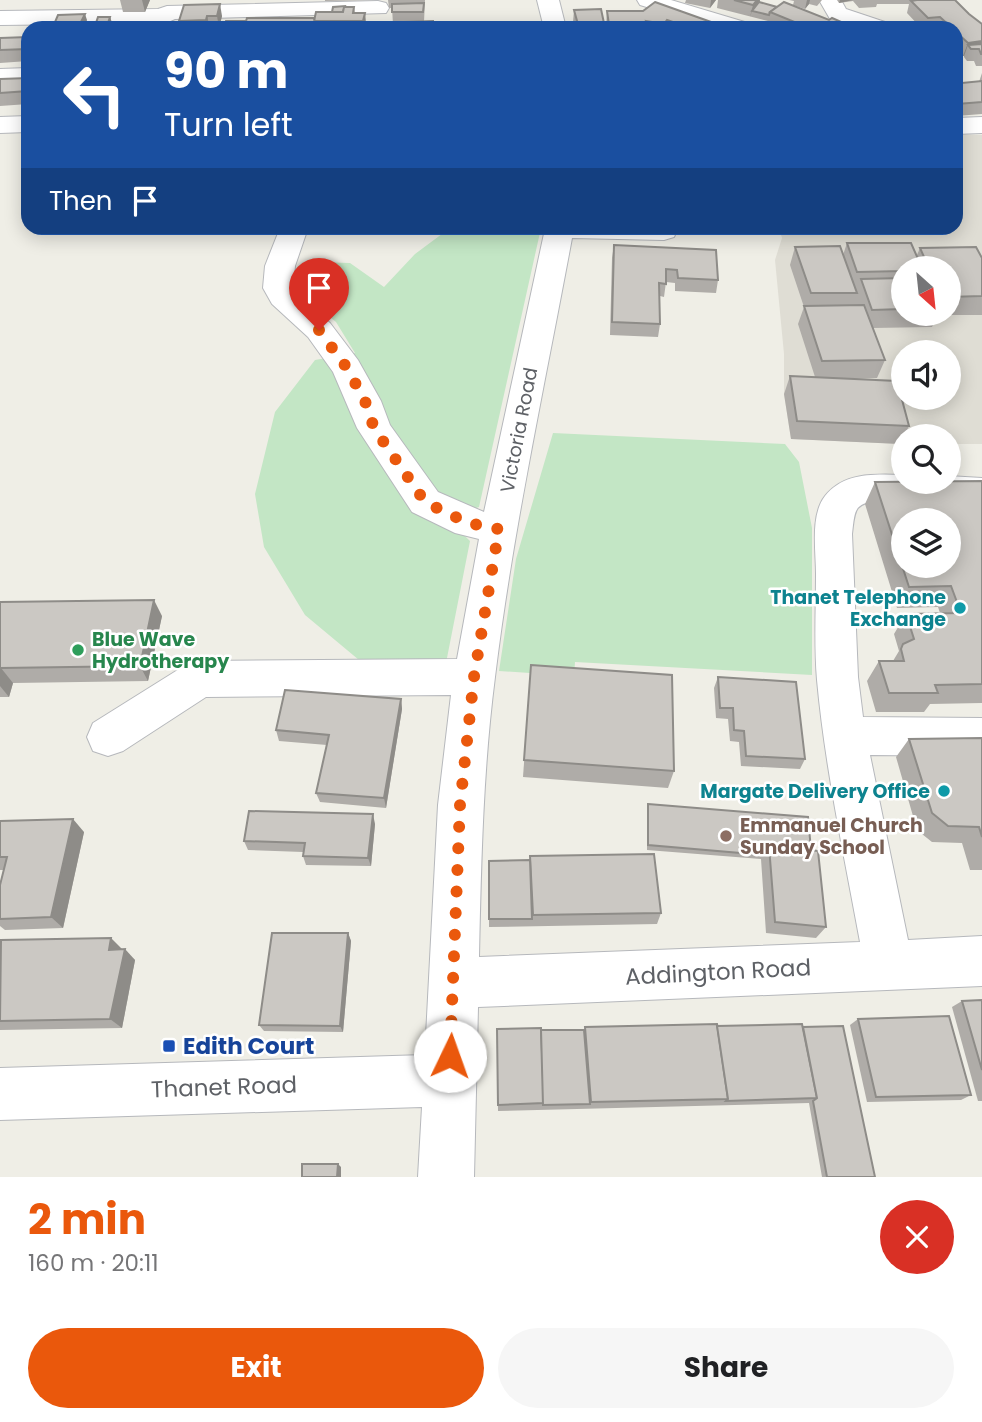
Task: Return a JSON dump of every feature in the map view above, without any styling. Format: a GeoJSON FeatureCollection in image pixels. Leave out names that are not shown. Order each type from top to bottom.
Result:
{"type":"FeatureCollection","features":[{"type":"Feature","properties":{"kind":"street"},"geometry":{"type":"LineString","coordinates":[[554,0],[555,21]]}},
{"type":"Feature","properties":{"kind":"street"},"geometry":{"type":"LineString","coordinates":[[648,0],[717,21]]}},
{"type":"Feature","properties":{"kind":"street"},"geometry":{"type":"LineString","coordinates":[[830,0],[838,14],[859,21]]}},
{"type":"Feature","properties":{"kind":"street"},"geometry":{"type":"LineString","coordinates":[[0,18],[379,12]]}},
{"type":"Feature","properties":{"kind":"street"},"geometry":{"type":"LineString","coordinates":[[0,76],[21,75]]}},
{"type":"Feature","properties":{"kind":"street"},"geometry":{"type":"LineString","coordinates":[[0,125],[21,124]]}},
{"type":"Feature","properties":{"kind":"street"},"geometry":{"type":"LineString","coordinates":[[963,126],[982,125]]}},
{"type":"Feature","properties":{"kind":"street"},"geometry":{"type":"LineString","coordinates":[[291,235],[280,266],[278,288],[286,304],[319,330],[347,368],[365,401],[374,428],[425,502],[468,523],[499,529]]}},
{"type":"Feature","properties":{"kind":"street","name":"Victoria Road"},"geometry":{"type":"LineString","coordinates":[[446,1177],[460,805],[474,677],[499,529],[559,235]]}},
{"type":"Feature","properties":{"kind":"street"},"geometry":{"type":"LineString","coordinates":[[888,964],[845,736],[837,677],[834,534],[837,506],[852,491],[879,487],[982,491]]}},
{"type":"Feature","properties":{"kind":"street"},"geometry":{"type":"LineString","coordinates":[[108,737],[199,679],[474,677]]}},
{"type":"Feature","properties":{"kind":"street"},"geometry":{"type":"LineString","coordinates":[[845,736],[982,737]]}},
{"type":"Feature","properties":{"kind":"street","name":"Addington Road"},"geometry":{"type":"LineString","coordinates":[[453,983],[982,961]]}},
{"type":"Feature","properties":{"kind":"street","name":"Thanet Road"},"geometry":{"type":"LineString","coordinates":[[0,1094],[449,1080]]}},
{"type":"Feature","properties":{"kind":"shaded area"},"geometry":{"type":"Polygon","coordinates":[[[963,135],[982,135],[982,444],[961,444],[961,424],[891,424],[891,443],[791,439],[784,394],[784,354],[775,260],[781,235],[963,235],[963,135]]]}},
{"type":"Feature","properties":{"kind":"green space"},"geometry":{"type":"Polygon","coordinates":[[[441,235],[539,235],[479,507],[471,510],[465,536],[470,541],[446,663],[365,665],[305,615],[264,547],[255,494],[275,412],[315,360],[355,353],[336,322],[305,297],[316,262],[350,263],[384,287],[415,254],[441,235]]]}},
{"type":"Feature","properties":{"kind":"green space"},"geometry":{"type":"Polygon","coordinates":[[[553,433],[785,444],[799,462],[812,528],[812,675],[575,662],[574,676],[499,671],[516,559],[553,433]]]}},
{"type":"Feature","properties":{"kind":"building"},"geometry":{"type":"Polygon","coordinates":[[[734,0],[757,0],[753,5],[734,0]]]}},
{"type":"Feature","properties":{"kind":"building"},"geometry":{"type":"Polygon","coordinates":[[[955,0],[982,24],[982,41],[968,43],[963,38],[963,21],[928,18],[911,1],[955,0]]]}},
{"type":"Feature","properties":{"kind":"building"},"geometry":{"type":"Polygon","coordinates":[[[655,2],[708,21],[608,21],[607,11],[643,11],[655,2]]]}},
{"type":"Feature","properties":{"kind":"building"},"geometry":{"type":"Polygon","coordinates":[[[759,2],[777,7],[769,15],[752,11],[759,2]]]}},
{"type":"Feature","properties":{"kind":"building"},"geometry":{"type":"Polygon","coordinates":[[[784,2],[829,20],[832,18],[839,21],[792,21],[770,12],[784,2]]]}},
{"type":"Feature","properties":{"kind":"building"},"geometry":{"type":"Polygon","coordinates":[[[424,3],[423,12],[392,12],[392,4],[424,3]]]}},
{"type":"Feature","properties":{"kind":"building"},"geometry":{"type":"Polygon","coordinates":[[[220,4],[217,16],[207,16],[206,20],[179,21],[184,5],[220,4]]]}},
{"type":"Feature","properties":{"kind":"building"},"geometry":{"type":"Polygon","coordinates":[[[345,6],[343,12],[332,12],[333,7],[345,6]]]}},
{"type":"Feature","properties":{"kind":"building"},"geometry":{"type":"Polygon","coordinates":[[[344,7],[354,7],[353,13],[365,13],[363,21],[314,21],[316,12],[343,12],[344,7]]]}},
{"type":"Feature","properties":{"kind":"building"},"geometry":{"type":"Polygon","coordinates":[[[601,9],[604,21],[577,21],[574,10],[601,9]]]}},
{"type":"Feature","properties":{"kind":"building"},"geometry":{"type":"Polygon","coordinates":[[[85,14],[82,21],[55,21],[58,15],[85,14]]]}},
{"type":"Feature","properties":{"kind":"building"},"geometry":{"type":"Polygon","coordinates":[[[98,17],[110,17],[109,21],[97,21],[98,17]]]}},
{"type":"Feature","properties":{"kind":"building"},"geometry":{"type":"Polygon","coordinates":[[[247,18],[314,18],[314,21],[246,21],[247,18]]]}},
{"type":"Feature","properties":{"kind":"building"},"geometry":{"type":"Polygon","coordinates":[[[21,37],[21,49],[0,50],[0,38],[21,37]]]}},
{"type":"Feature","properties":{"kind":"building"},"geometry":{"type":"Polygon","coordinates":[[[982,44],[982,54],[979,49],[971,49],[968,45],[982,44]]]}},
{"type":"Feature","properties":{"kind":"building"},"geometry":{"type":"Polygon","coordinates":[[[21,78],[21,92],[0,93],[0,79],[21,78]]]}},
{"type":"Feature","properties":{"kind":"building"},"geometry":{"type":"Polygon","coordinates":[[[982,81],[982,102],[963,104],[963,83],[982,81]]]}},
{"type":"Feature","properties":{"kind":"building"},"geometry":{"type":"Polygon","coordinates":[[[847,243],[911,243],[917,256],[891,256],[891,271],[857,272],[847,243]]]}},
{"type":"Feature","properties":{"kind":"building"},"geometry":{"type":"Polygon","coordinates":[[[614,245],[716,250],[718,280],[678,278],[677,270],[666,269],[666,284],[659,283],[660,324],[612,322],[614,245]]]}},
{"type":"Feature","properties":{"kind":"building"},"geometry":{"type":"Polygon","coordinates":[[[840,246],[857,293],[811,293],[795,247],[840,246]]]}},
{"type":"Feature","properties":{"kind":"building"},"geometry":{"type":"Polygon","coordinates":[[[976,247],[982,258],[982,296],[961,297],[961,256],[924,256],[920,248],[976,247]]]}},
{"type":"Feature","properties":{"kind":"building"},"geometry":{"type":"Polygon","coordinates":[[[891,278],[891,309],[872,310],[861,279],[891,278]]]}},
{"type":"Feature","properties":{"kind":"building"},"geometry":{"type":"Polygon","coordinates":[[[864,305],[885,360],[822,361],[804,306],[864,305]]]}},
{"type":"Feature","properties":{"kind":"building"},"geometry":{"type":"Polygon","coordinates":[[[790,376],[891,381],[891,410],[905,410],[908,424],[891,425],[797,421],[790,376]]]}},
{"type":"Feature","properties":{"kind":"building"},"geometry":{"type":"Polygon","coordinates":[[[961,481],[982,481],[982,684],[935,685],[938,693],[889,693],[879,661],[904,661],[901,649],[903,644],[914,639],[906,614],[961,613],[951,586],[909,587],[906,578],[961,578],[961,508],[891,508],[891,531],[875,482],[891,482],[891,494],[961,494],[961,481]]]}},
{"type":"Feature","properties":{"kind":"building","name":"Blue Wave Hydrotherapy"},"geometry":{"type":"Polygon","coordinates":[[[154,600],[140,666],[1,668],[0,671],[0,602],[154,600]]]}},
{"type":"Feature","properties":{"kind":"building"},"geometry":{"type":"Polygon","coordinates":[[[531,665],[672,675],[674,771],[524,760],[531,665]]]}},
{"type":"Feature","properties":{"kind":"building"},"geometry":{"type":"Polygon","coordinates":[[[718,677],[796,682],[805,759],[746,756],[744,731],[734,730],[733,708],[720,708],[718,677]]]}},
{"type":"Feature","properties":{"kind":"building"},"geometry":{"type":"Polygon","coordinates":[[[285,690],[401,699],[384,798],[316,793],[329,735],[276,730],[285,690]]]}},
{"type":"Feature","properties":{"kind":"building"},"geometry":{"type":"Polygon","coordinates":[[[982,738],[982,837],[979,827],[948,826],[932,813],[909,739],[982,738]]]}},
{"type":"Feature","properties":{"kind":"building","name":"Emmanuel Church Sunday School"},"geometry":{"type":"Polygon","coordinates":[[[648,804],[808,817],[811,850],[769,846],[764,855],[648,845],[648,804]]]}},
{"type":"Feature","properties":{"kind":"building"},"geometry":{"type":"Polygon","coordinates":[[[249,811],[373,814],[368,858],[303,856],[305,843],[244,841],[249,811]]]}},
{"type":"Feature","properties":{"kind":"building"},"geometry":{"type":"Polygon","coordinates":[[[73,819],[51,917],[0,919],[0,885],[7,857],[0,857],[0,821],[73,819]]]}},
{"type":"Feature","properties":{"kind":"building"},"geometry":{"type":"Polygon","coordinates":[[[769,846],[818,851],[826,927],[775,922],[769,846]]]}},
{"type":"Feature","properties":{"kind":"building"},"geometry":{"type":"Polygon","coordinates":[[[654,854],[661,913],[533,915],[530,856],[654,854]]]}},
{"type":"Feature","properties":{"kind":"building"},"geometry":{"type":"Polygon","coordinates":[[[530,860],[532,919],[489,919],[489,861],[530,860]]]}},
{"type":"Feature","properties":{"kind":"building"},"geometry":{"type":"Polygon","coordinates":[[[272,933],[348,933],[340,1026],[259,1025],[272,933]]]}},
{"type":"Feature","properties":{"kind":"building"},"geometry":{"type":"Polygon","coordinates":[[[111,938],[109,950],[125,949],[110,1019],[0,1021],[1,940],[111,938]]]}},
{"type":"Feature","properties":{"kind":"building"},"geometry":{"type":"Polygon","coordinates":[[[982,1000],[982,1070],[962,1001],[982,1000]]]}},
{"type":"Feature","properties":{"kind":"building"},"geometry":{"type":"Polygon","coordinates":[[[949,1016],[971,1095],[876,1097],[858,1019],[949,1016]]]}},
{"type":"Feature","properties":{"kind":"building"},"geometry":{"type":"Polygon","coordinates":[[[717,1024],[728,1099],[591,1102],[585,1027],[717,1024]]]}},
{"type":"Feature","properties":{"kind":"building"},"geometry":{"type":"Polygon","coordinates":[[[802,1024],[817,1098],[726,1101],[728,1099],[717,1026],[802,1024]]]}},
{"type":"Feature","properties":{"kind":"building"},"geometry":{"type":"Polygon","coordinates":[[[843,1026],[875,1177],[827,1177],[813,1101],[817,1098],[803,1027],[843,1026]]]}},
{"type":"Feature","properties":{"kind":"building"},"geometry":{"type":"Polygon","coordinates":[[[541,1028],[544,1103],[498,1105],[497,1029],[541,1028]]]}},
{"type":"Feature","properties":{"kind":"building"},"geometry":{"type":"Polygon","coordinates":[[[541,1030],[584,1030],[590,1104],[543,1105],[541,1030]]]}},
{"type":"Feature","properties":{"kind":"building"},"geometry":{"type":"Polygon","coordinates":[[[302,1164],[338,1164],[337,1177],[302,1177],[302,1164]]]}},
{"type":"Feature","properties":{"kind":"place","name":"Thanet Telephone Exchange"},"geometry":{"type":"Point","coordinates":[960,608]}},
{"type":"Feature","properties":{"kind":"place","name":"Blue Wave Hydrotherapy"},"geometry":{"type":"Point","coordinates":[78,650]}},
{"type":"Feature","properties":{"kind":"place","name":"Margate Delivery Office"},"geometry":{"type":"Point","coordinates":[944,791]}},
{"type":"Feature","properties":{"kind":"place","name":"Emmanuel Church Sunday School"},"geometry":{"type":"Point","coordinates":[726,836]}},
{"type":"Feature","properties":{"kind":"place","name":"Edith Court"},"geometry":{"type":"Point","coordinates":[169,1046]}},
{"type":"Feature","properties":{"kind":"route"},"geometry":{"type":"LineString","coordinates":[[319,330],[347,368],[365,401],[374,428],[425,502],[468,523],[499,529],[474,677],[460,805],[450,1056]]}}]}
